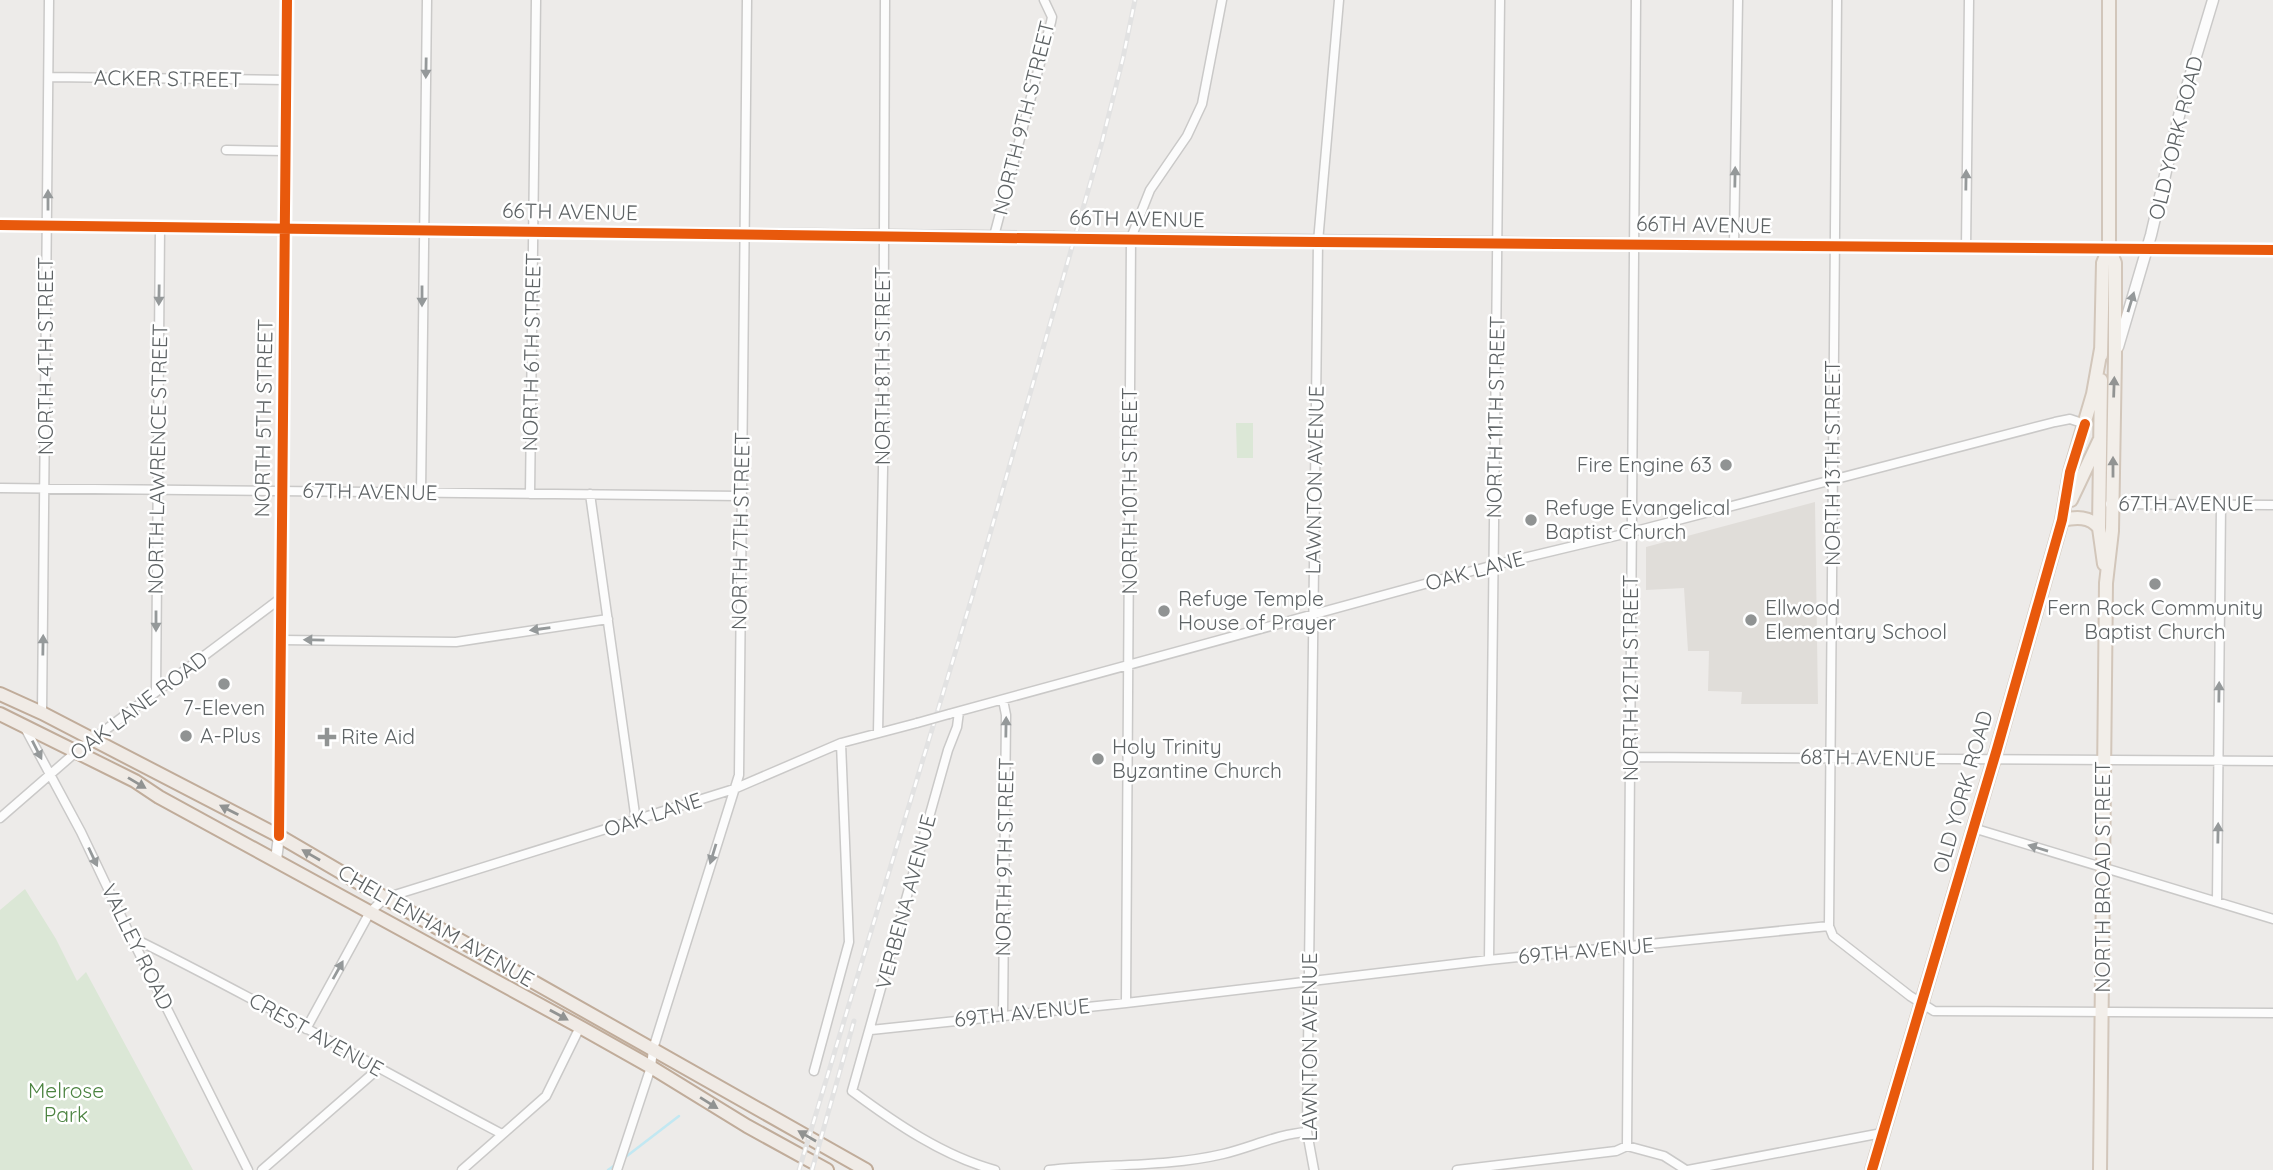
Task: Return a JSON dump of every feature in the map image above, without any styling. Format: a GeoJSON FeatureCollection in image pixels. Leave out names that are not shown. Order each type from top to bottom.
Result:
{"type":"FeatureCollection","features":[{"type":"Feature","properties":{"kind":"highway","name":"CHELTENHAM AVENUE"},"geometry":{"type":"LineString","coordinates":[[0,694],[42,713],[279,836],[866,1170]]}},
{"type":"Feature","properties":{"kind":"highway","name":"CHELTENHAM AVENUE"},"geometry":{"type":"LineString","coordinates":[[0,713],[135,781],[159,797],[580,1027],[827,1170]]}},
{"type":"Feature","properties":{"kind":"main road","name":"NORTH BROAD STREET"},"geometry":{"type":"LineString","coordinates":[[2106,583],[2099,528],[2106,504],[2115,356],[2115,263],[2109,248],[2109,0]]}},
{"type":"Feature","properties":{"kind":"main road","name":"NORTH BROAD STREET"},"geometry":{"type":"LineString","coordinates":[[2100,1170],[2106,583],[2112,531],[2106,504],[2101,437],[2101,349],[2103,263],[2109,248]]}},
{"type":"Feature","properties":{"kind":"main road","name":"OLD YORK ROAD"},"geometry":{"type":"LineString","coordinates":[[1872,1170],[2062,520],[2070,472],[2085,424],[2101,349]]}},
{"type":"Feature","properties":{"kind":"main road","name":"OLD YORK ROAD"},"geometry":{"type":"LineString","coordinates":[[2062,520],[2113,417]]}},
{"type":"Feature","properties":{"kind":"main road"},"geometry":{"type":"LineString","coordinates":[[2062,520],[2085,519],[2092,521],[2099,528]]}},
{"type":"Feature","properties":{"kind":"street","name":"NORTH 4TH STREET"},"geometry":{"type":"LineString","coordinates":[[42,713],[50,0]]}},
{"type":"Feature","properties":{"kind":"street","name":"NORTH 5TH STREET"},"geometry":{"type":"LineString","coordinates":[[276,860],[279,836],[287,0]]}},
{"type":"Feature","properties":{"kind":"street"},"geometry":{"type":"LineString","coordinates":[[421,493],[427,0]]}},
{"type":"Feature","properties":{"kind":"street","name":"NORTH 6TH STREET"},"geometry":{"type":"LineString","coordinates":[[530,494],[536,0]]}},
{"type":"Feature","properties":{"kind":"street","name":"NORTH 7TH STREET"},"geometry":{"type":"LineString","coordinates":[[617,1170],[739,775],[747,0]]}},
{"type":"Feature","properties":{"kind":"street","name":"NORTH 8TH STREET"},"geometry":{"type":"LineString","coordinates":[[878,733],[885,0]]}},
{"type":"Feature","properties":{"kind":"street","name":"NORTH 9TH STREET"},"geometry":{"type":"LineString","coordinates":[[995,236],[1051,22],[1052,17],[1044,0]]}},
{"type":"Feature","properties":{"kind":"street","name":"NORTH 10TH STREET"},"geometry":{"type":"LineString","coordinates":[[1126,1003],[1131,238],[1150,190],[1187,136],[1202,104],[1222,0]]}},
{"type":"Feature","properties":{"kind":"street","name":"LAWNTON AVENUE"},"geometry":{"type":"LineString","coordinates":[[1314,1170],[1307,1132],[1318,242],[1339,0]]}},
{"type":"Feature","properties":{"kind":"street","name":"NORTH 11TH STREET"},"geometry":{"type":"LineString","coordinates":[[1489,960],[1500,0]]}},
{"type":"Feature","properties":{"kind":"street","name":"NORTH 12TH STREET"},"geometry":{"type":"LineString","coordinates":[[1627,1146],[1636,0]]}},
{"type":"Feature","properties":{"kind":"street"},"geometry":{"type":"LineString","coordinates":[[1734,246],[1738,0]]}},
{"type":"Feature","properties":{"kind":"street","name":"NORTH 13TH STREET"},"geometry":{"type":"LineString","coordinates":[[1829,926],[1837,0]]}},
{"type":"Feature","properties":{"kind":"street"},"geometry":{"type":"LineString","coordinates":[[1966,248],[1969,0]]}},
{"type":"Feature","properties":{"kind":"street","name":"OLD YORK ROAD"},"geometry":{"type":"LineString","coordinates":[[2115,356],[2147,248],[2182,103],[2213,0]]}},
{"type":"Feature","properties":{"kind":"street","name":"ACKER STREET"},"geometry":{"type":"LineString","coordinates":[[49,77],[286,80]]}},
{"type":"Feature","properties":{"kind":"street"},"geometry":{"type":"LineString","coordinates":[[226,150],[286,151]]}},
{"type":"Feature","properties":{"kind":"street","name":"66TH AVENUE"},"geometry":{"type":"LineString","coordinates":[[0,225],[1318,242],[2273,250]]}},
{"type":"Feature","properties":{"kind":"street","name":"NORTH LAWRENCE STREET"},"geometry":{"type":"LineString","coordinates":[[156,691],[160,227]]}},
{"type":"Feature","properties":{"kind":"street","name":"OAK LANE"},"geometry":{"type":"LineString","coordinates":[[385,898],[734,789],[841,743],[1494,565],[1632,532],[2055,422],[2070,419],[2085,424]]}},
{"type":"Feature","properties":{"kind":"street","name":"67TH AVENUE"},"geometry":{"type":"LineString","coordinates":[[0,488],[741,496]]}},
{"type":"Feature","properties":{"kind":"street"},"geometry":{"type":"LineString","coordinates":[[590,494],[636,821]]}},
{"type":"Feature","properties":{"kind":"street","name":"67TH AVENUE"},"geometry":{"type":"LineString","coordinates":[[2106,504],[2273,505]]}},
{"type":"Feature","properties":{"kind":"street"},"geometry":{"type":"LineString","coordinates":[[2217,901],[2221,505]]}},
{"type":"Feature","properties":{"kind":"street","name":"OAK LANE ROAD"},"geometry":{"type":"LineString","coordinates":[[0,818],[76,752],[281,598]]}},
{"type":"Feature","properties":{"kind":"street"},"geometry":{"type":"LineString","coordinates":[[281,640],[456,642],[608,620]]}},
{"type":"Feature","properties":{"kind":"street","name":"NORTH 9TH STREET"},"geometry":{"type":"LineString","coordinates":[[1003,700],[1006,715],[1003,1015]]}},
{"type":"Feature","properties":{"kind":"street","name":"VERBENA AVENUE"},"geometry":{"type":"LineString","coordinates":[[959,712],[852,1091],[884,1115],[942,1148],[995,1170]]}},
{"type":"Feature","properties":{"kind":"street","name":"VALLEY ROAD"},"geometry":{"type":"LineString","coordinates":[[24,725],[81,832],[248,1170]]}},
{"type":"Feature","properties":{"kind":"street"},"geometry":{"type":"LineString","coordinates":[[814,1071],[849,942],[841,743]]}},
{"type":"Feature","properties":{"kind":"street","name":"68TH AVENUE"},"geometry":{"type":"LineString","coordinates":[[1630,757],[2273,761]]}},
{"type":"Feature","properties":{"kind":"street"},"geometry":{"type":"LineString","coordinates":[[1973,828],[2273,919]]}},
{"type":"Feature","properties":{"kind":"street"},"geometry":{"type":"LineString","coordinates":[[306,1029],[370,912],[385,898]]}},
{"type":"Feature","properties":{"kind":"street"},"geometry":{"type":"LineString","coordinates":[[1829,926],[1833,936],[1934,1012],[2273,1013]]}},
{"type":"Feature","properties":{"kind":"street","name":"69TH AVENUE"},"geometry":{"type":"LineString","coordinates":[[871,1030],[1489,960],[1829,926]]}},
{"type":"Feature","properties":{"kind":"street","name":"CREST AVENUE"},"geometry":{"type":"LineString","coordinates":[[131,937],[502,1134]]}},
{"type":"Feature","properties":{"kind":"street"},"geometry":{"type":"LineString","coordinates":[[462,1170],[546,1096],[580,1027]]}},
{"type":"Feature","properties":{"kind":"street"},"geometry":{"type":"LineString","coordinates":[[261,1170],[378,1069]]}},
{"type":"Feature","properties":{"kind":"street"},"geometry":{"type":"LineString","coordinates":[[1049,1170],[1135,1166],[1222,1154],[1290,1133],[1307,1132]]}},
{"type":"Feature","properties":{"kind":"street"},"geometry":{"type":"LineString","coordinates":[[1457,1170],[1616,1151],[1627,1146],[1664,1156],[1687,1170],[1882,1133]]}},
{"type":"Feature","properties":{"kind":"shaded area","name":"Ellwood Elementary School"},"geometry":{"type":"Polygon","coordinates":[[[1815,502],[1818,704],[1741,704],[1742,692],[1708,691],[1709,651],[1688,651],[1684,588],[1646,590],[1646,547],[1815,502]]]}},
{"type":"Feature","properties":{"kind":"green space"},"geometry":{"type":"Polygon","coordinates":[[[1236,423],[1253,423],[1253,458],[1237,458],[1236,423]]]}},
{"type":"Feature","properties":{"kind":"green space","name":"Melrose Park"},"geometry":{"type":"Polygon","coordinates":[[[25,889],[56,939],[77,981],[86,972],[193,1170],[0,1170],[0,910],[25,889]]]}},
{"type":"Feature","properties":{"kind":"waterway"},"geometry":{"type":"LineString","coordinates":[[623,1159],[679,1116]]}},
{"type":"Feature","properties":{"kind":"waterway"},"geometry":{"type":"LineString","coordinates":[[608,1170],[615,1165]]}},
{"type":"Feature","properties":{"kind":"railway"},"geometry":{"type":"LineString","coordinates":[[799,1170],[972,597],[1102,142],[1135,0]]}},
{"type":"Feature","properties":{"kind":"railway"},"geometry":{"type":"LineString","coordinates":[[812,1170],[854,1021]]}},
{"type":"Feature","properties":{"kind":"cycle path"},"geometry":{"type":"LineString","coordinates":[[279,836],[287,0]]}},
{"type":"Feature","properties":{"kind":"cycle path"},"geometry":{"type":"LineString","coordinates":[[0,225],[1318,242],[2273,250]]}},
{"type":"Feature","properties":{"kind":"cycle path"},"geometry":{"type":"LineString","coordinates":[[1872,1170],[1997,749],[2062,520],[2070,472],[2085,424]]}},
{"type":"Feature","properties":{"kind":"place","name":"Fire Engine 63"},"geometry":{"type":"Point","coordinates":[1726,465]}},
{"type":"Feature","properties":{"kind":"place","name":"Refuge Evangelical Baptist Church"},"geometry":{"type":"Point","coordinates":[1531,520]}},
{"type":"Feature","properties":{"kind":"place","name":"Fern Rock Community Baptist Church"},"geometry":{"type":"Point","coordinates":[2155,584]}},
{"type":"Feature","properties":{"kind":"place","name":"Refuge Temple House of Prayer"},"geometry":{"type":"Point","coordinates":[1164,611]}},
{"type":"Feature","properties":{"kind":"place","name":"Ellwood Elementary School"},"geometry":{"type":"Point","coordinates":[1751,620]}},
{"type":"Feature","properties":{"kind":"place","name":"7-Eleven"},"geometry":{"type":"Point","coordinates":[224,684]}},
{"type":"Feature","properties":{"kind":"place","name":"A-Plus"},"geometry":{"type":"Point","coordinates":[186,736]}},
{"type":"Feature","properties":{"kind":"place","name":"Rite Aid"},"geometry":{"type":"Point","coordinates":[327,737]}},
{"type":"Feature","properties":{"kind":"place","name":"Holy Trinity Byzantine Church"},"geometry":{"type":"Point","coordinates":[1098,759]}}]}
